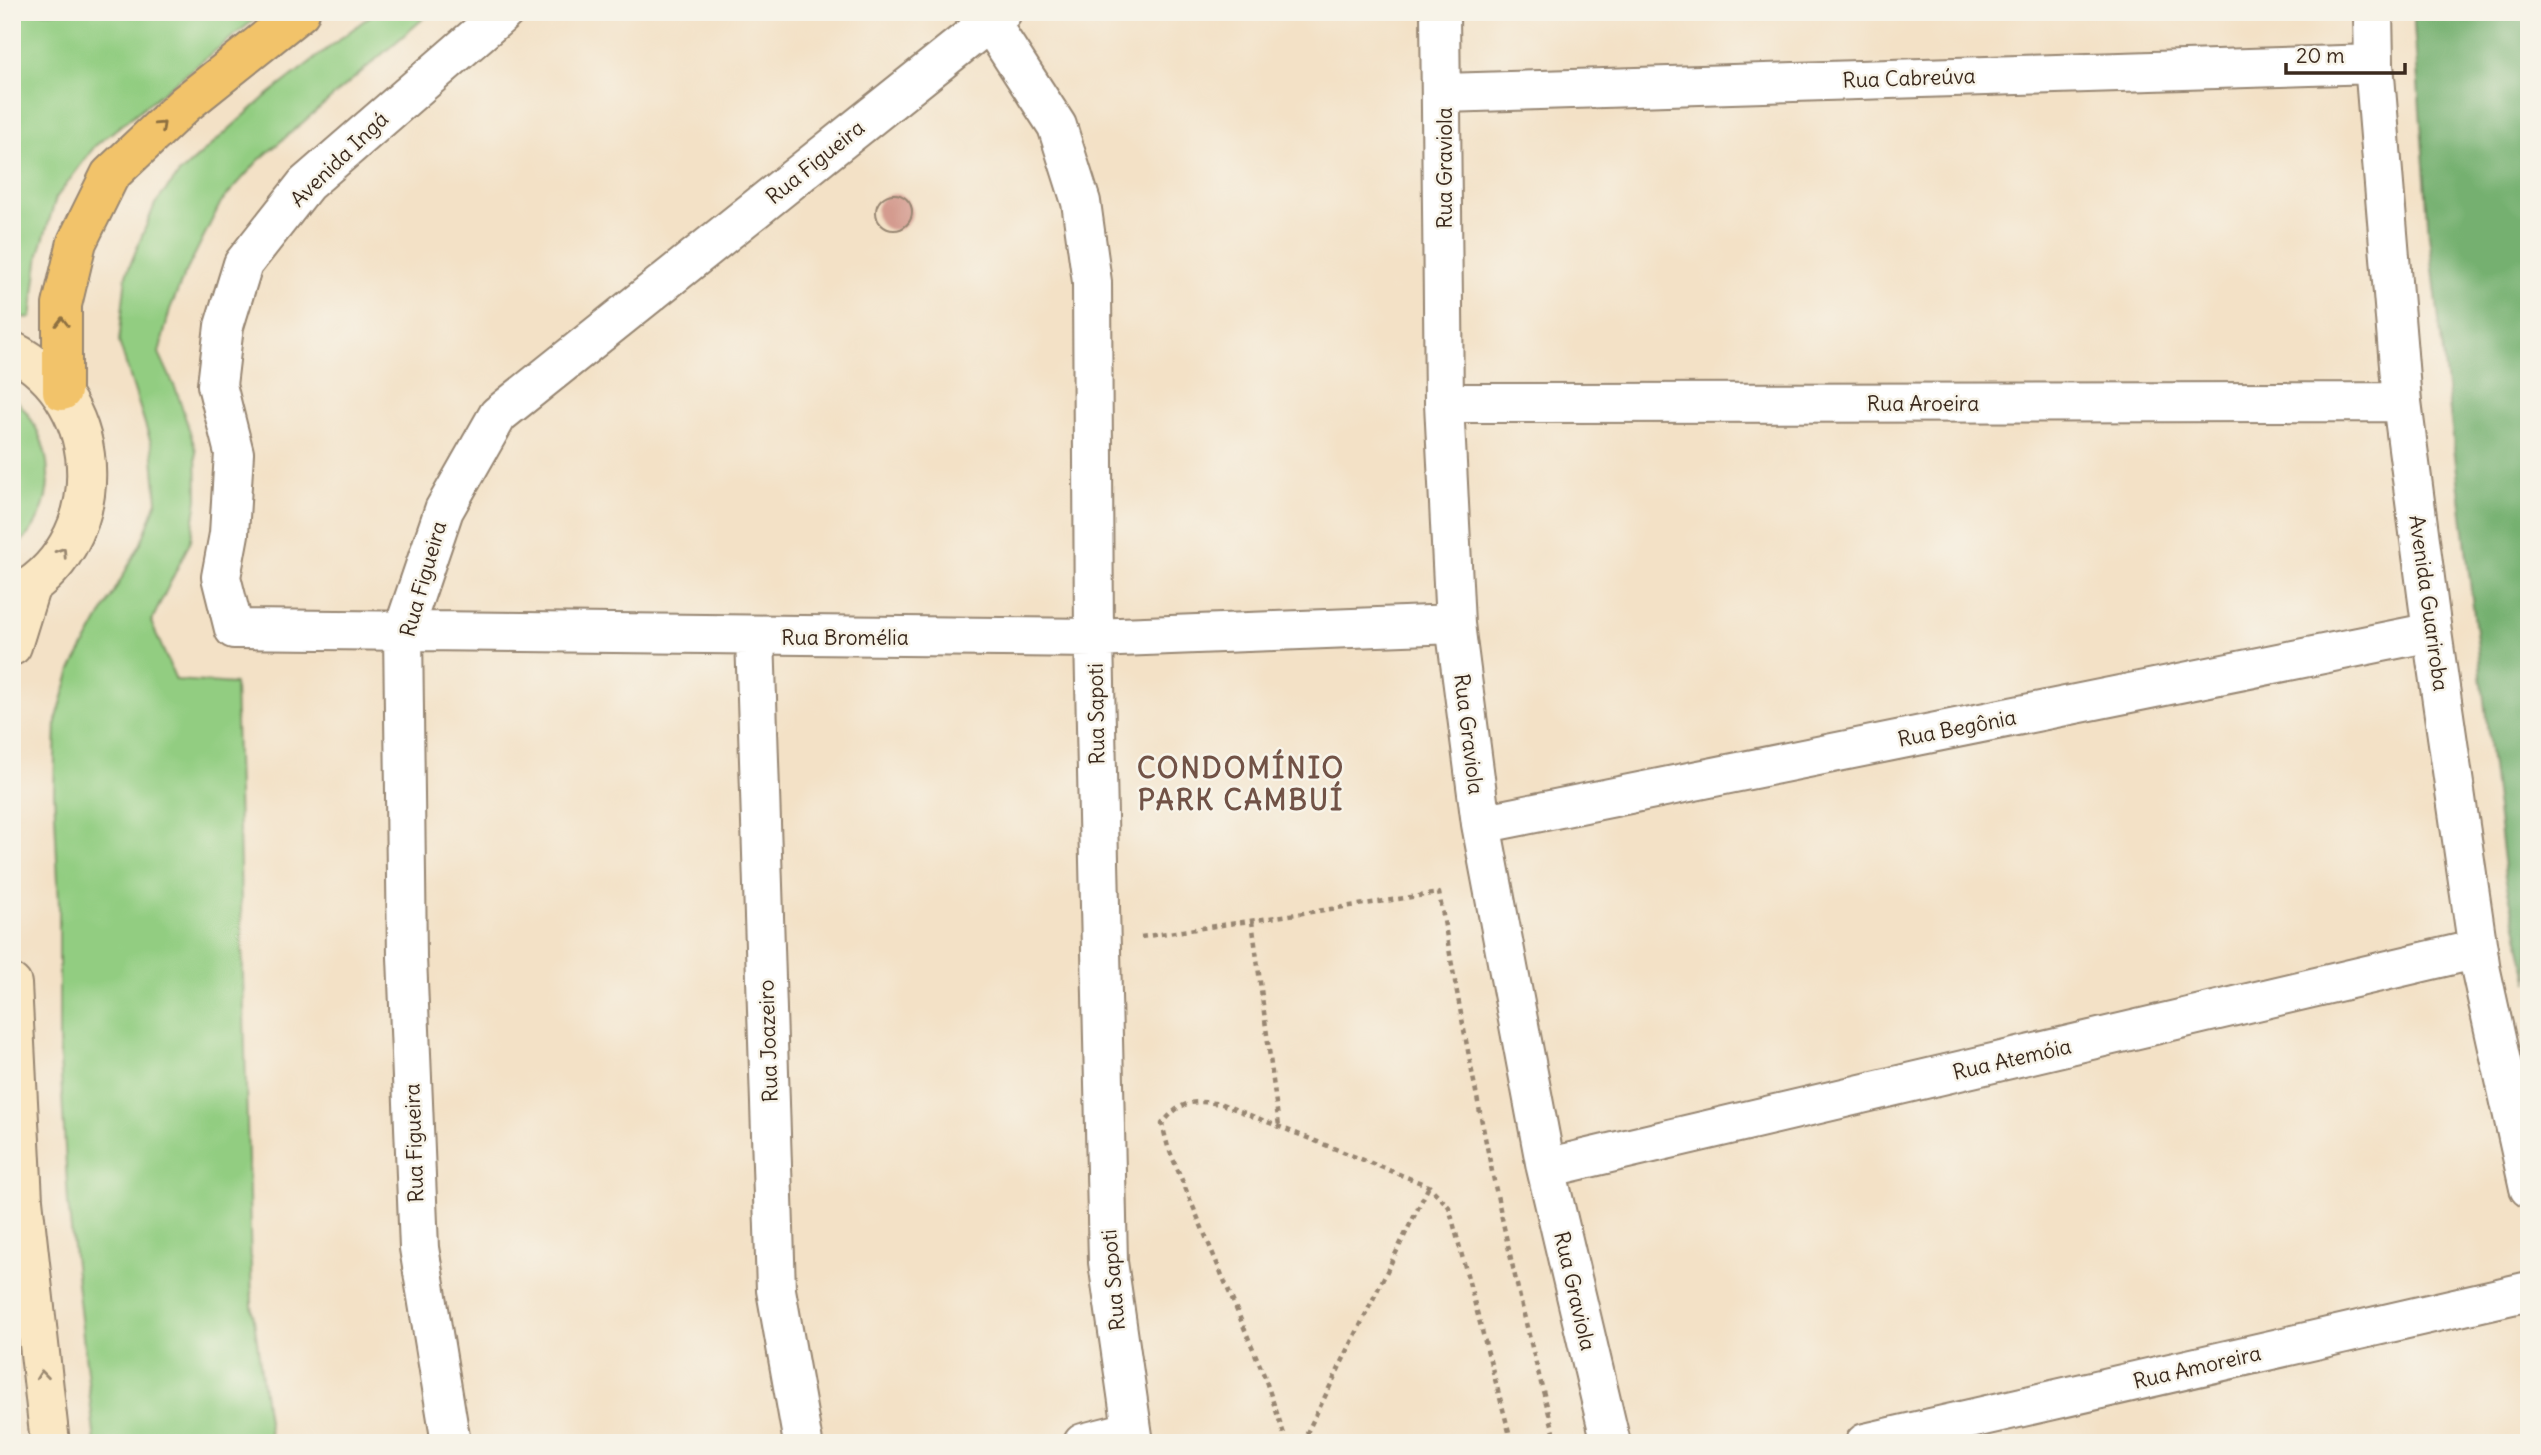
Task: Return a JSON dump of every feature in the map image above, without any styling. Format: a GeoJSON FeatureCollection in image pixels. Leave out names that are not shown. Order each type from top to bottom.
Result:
{"type":"FeatureCollection","features":[{"type":"Feature","properties":{"kind":"main road"},"geometry":{"type":"LineString","coordinates":[[62,391],[62,305],[77,242],[110,175],[185,104],[300,12]]}},
{"type":"Feature","properties":{"kind":"main road"},"geometry":{"type":"LineString","coordinates":[[12,351],[30,360],[62,391],[82,430],[89,474],[82,517],[62,557],[21,592],[12,646]]}},
{"type":"Feature","properties":{"kind":"main road"},"geometry":{"type":"LineString","coordinates":[[12,984],[23,1200],[50,1443]]}},
{"type":"Feature","properties":{"kind":"street","name":"Avenida Ingá"},"geometry":{"type":"LineString","coordinates":[[234,629],[221,577],[229,534],[234,453],[218,385],[224,326],[243,264],[306,184],[504,12]]}},
{"type":"Feature","properties":{"kind":"street","name":"Rua Graviola"},"geometry":{"type":"LineString","coordinates":[[1440,12],[1444,93],[1444,403],[1455,624],[1481,824],[1546,1168],[1611,1443]]}},
{"type":"Feature","properties":{"kind":"street","name":"Avenida Guariroba"},"geometry":{"type":"LineString","coordinates":[[2374,12],[2374,64],[2402,402],[2432,632],[2478,949],[2529,1188]]}},
{"type":"Feature","properties":{"kind":"street","name":"Rua Figueira"},"geometry":{"type":"LineString","coordinates":[[452,1443],[419,1248],[407,957],[403,631],[444,510],[498,415],[989,16]]}},
{"type":"Feature","properties":{"kind":"street","name":"Rua Sapoti"},"geometry":{"type":"LineString","coordinates":[[989,16],[1057,126],[1081,202],[1092,282],[1094,638],[1108,1262],[1132,1437]]}},
{"type":"Feature","properties":{"kind":"street","name":"Rua Cabreúva"},"geometry":{"type":"LineString","coordinates":[[1444,93],[2374,64]]}},
{"type":"Feature","properties":{"kind":"street","name":"Rua Aroeira"},"geometry":{"type":"LineString","coordinates":[[1444,403],[2402,402]]}},
{"type":"Feature","properties":{"kind":"street","name":"Rua Bromélia"},"geometry":{"type":"LineString","coordinates":[[234,629],[1094,638],[1455,624]]}},
{"type":"Feature","properties":{"kind":"street","name":"Rua Begônia"},"geometry":{"type":"LineString","coordinates":[[1481,824],[2432,632]]}},
{"type":"Feature","properties":{"kind":"street","name":"Rua Joazeiro"},"geometry":{"type":"LineString","coordinates":[[755,636],[776,1290],[803,1443]]}},
{"type":"Feature","properties":{"kind":"street","name":"Rua Atemóia"},"geometry":{"type":"LineString","coordinates":[[1546,1168],[2478,949]]}},
{"type":"Feature","properties":{"kind":"street","name":"Rua Amoreira"},"geometry":{"type":"LineString","coordinates":[[1865,1443],[2529,1291]]}},
{"type":"Feature","properties":{"kind":"street"},"geometry":{"type":"LineString","coordinates":[[1083,1443],[1132,1437]]}},
{"type":"Feature","properties":{"kind":"path"},"geometry":{"type":"LineString","coordinates":[[1136,938],[1439,894],[1468,1060],[1520,1308],[1557,1443]]}},
{"type":"Feature","properties":{"kind":"path"},"geometry":{"type":"LineString","coordinates":[[1252,921],[1279,1126]]}},
{"type":"Feature","properties":{"kind":"path"},"geometry":{"type":"LineString","coordinates":[[1287,1443],[1264,1376],[1168,1147],[1162,1124],[1175,1107],[1199,1101],[1222,1104],[1429,1186],[1449,1207],[1512,1443]]}},
{"type":"Feature","properties":{"kind":"path"},"geometry":{"type":"LineString","coordinates":[[1302,1443],[1429,1186]]}},
{"type":"Feature","properties":{"kind":"green space"},"geometry":{"type":"Polygon","coordinates":[[[12,12],[264,12],[95,146],[56,198],[39,254],[31,318],[12,316],[12,12]]]}},
{"type":"Feature","properties":{"kind":"green space"},"geometry":{"type":"Polygon","coordinates":[[[375,12],[431,12],[258,161],[221,202],[170,309],[159,353],[177,392],[196,451],[197,499],[191,540],[151,622],[176,680],[235,684],[252,1305],[271,1443],[95,1443],[68,1203],[59,1040],[59,905],[54,792],[56,721],[71,670],[141,543],[157,501],[152,446],[119,342],[126,275],[155,204],[179,174],[265,97],[375,12]]]}},
{"type":"Feature","properties":{"kind":"green space"},"geometry":{"type":"Polygon","coordinates":[[[2413,12],[2529,12],[2529,983],[2505,877],[2429,236],[2413,12]]]}},
{"type":"Feature","properties":{"kind":"green space"},"geometry":{"type":"Polygon","coordinates":[[[12,396],[27,413],[38,432],[48,473],[46,495],[40,515],[29,534],[12,550],[12,396]]]}},
{"type":"Feature","properties":{"kind":"building"},"geometry":{"type":"Polygon","coordinates":[[[894,194],[906,200],[912,212],[906,224],[894,230],[882,224],[876,212],[882,200],[894,194]]]}},
{"type":"Feature","properties":{"kind":"district","name":"CONDOMÍNIO PARK CAMBUÍ"},"geometry":{"type":"Point","coordinates":[1241,784]}}]}
